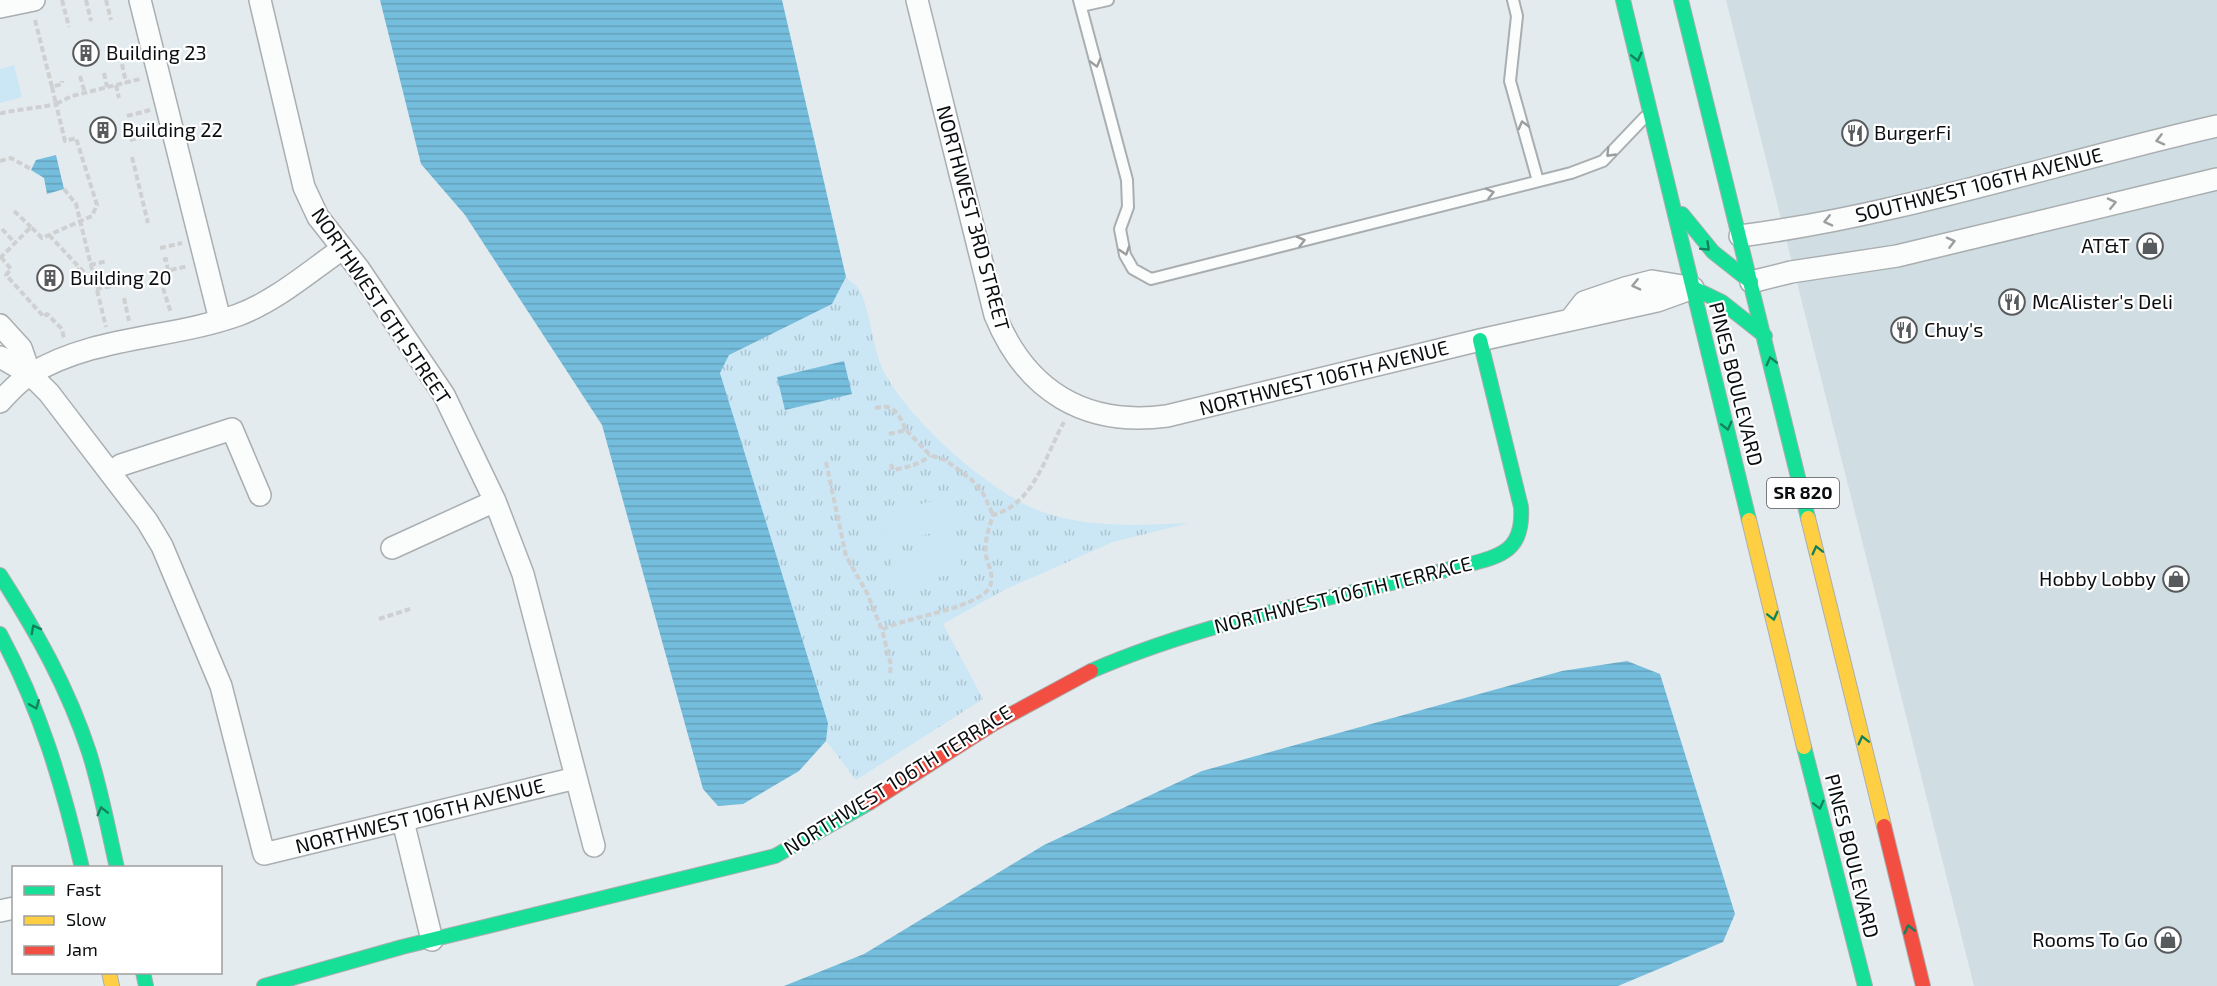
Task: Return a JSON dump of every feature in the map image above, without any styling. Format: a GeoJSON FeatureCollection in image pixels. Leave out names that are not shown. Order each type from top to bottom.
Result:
{"type":"FeatureCollection","features":[{"type":"Feature","properties":{"kind":"main road","name":"PINES BOULEVARD"},"geometry":{"type":"LineString","coordinates":[[1623,0],[1812,780],[1865,986]]}},
{"type":"Feature","properties":{"kind":"main road","name":"PINES BOULEVARD"},"geometry":{"type":"LineString","coordinates":[[1681,0],[1923,986]]}},
{"type":"Feature","properties":{"kind":"main road"},"geometry":{"type":"LineString","coordinates":[[1673,200],[1698,239],[1720,260],[1751,282]]}},
{"type":"Feature","properties":{"kind":"main road"},"geometry":{"type":"LineString","coordinates":[[1693,288],[1710,293],[1765,336]]}},
{"type":"Feature","properties":{"kind":"main road","name":"NORTHWEST 106TH TERRACE"},"geometry":{"type":"LineString","coordinates":[[264,986],[432,940],[776,856],[814,837],[996,720],[1055,686],[1131,654],[1207,628],[1488,560],[1503,554],[1518,540],[1522,520],[1521,507],[1480,340]]}},
{"type":"Feature","properties":{"kind":"main road"},"geometry":{"type":"LineString","coordinates":[[0,575],[41,641],[84,739],[117,866]]}},
{"type":"Feature","properties":{"kind":"main road"},"geometry":{"type":"LineString","coordinates":[[0,634],[16,660],[37,709],[56,766],[82,866]]}},
{"type":"Feature","properties":{"kind":"street"},"geometry":{"type":"LineString","coordinates":[[0,7],[32,0]]}},
{"type":"Feature","properties":{"kind":"street"},"geometry":{"type":"LineString","coordinates":[[140,0],[220,320]]}},
{"type":"Feature","properties":{"kind":"street","name":"NORTHWEST 6TH STREET"},"geometry":{"type":"LineString","coordinates":[[260,0],[304,187],[318,217],[359,269],[444,395],[495,501],[523,574],[594,846]]}},
{"type":"Feature","properties":{"kind":"street","name":"NORTHWEST 3RD STREET"},"geometry":{"type":"LineString","coordinates":[[917,0],[995,315],[1014,353],[1028,371],[1071,415]]}},
{"type":"Feature","properties":{"kind":"street","name":"SOUTHWEST 106TH AVENUE"},"geometry":{"type":"LineString","coordinates":[[1740,236],[1790,229],[1892,206],[2217,126]]}},
{"type":"Feature","properties":{"kind":"street"},"geometry":{"type":"LineString","coordinates":[[1751,282],[1791,272],[1897,256],[2217,179]]}},
{"type":"Feature","properties":{"kind":"street"},"geometry":{"type":"LineString","coordinates":[[0,402],[30,374],[69,357],[110,345],[220,320],[259,306],[342,249]]}},
{"type":"Feature","properties":{"kind":"street","name":"NORTHWEST 106TH AVENUE"},"geometry":{"type":"LineString","coordinates":[[1071,415],[1133,420],[1167,416],[1570,320],[1584,302],[1652,281],[1693,288]]}},
{"type":"Feature","properties":{"kind":"street"},"geometry":{"type":"LineString","coordinates":[[0,325],[21,348],[30,374]]}},
{"type":"Feature","properties":{"kind":"street"},"geometry":{"type":"LineString","coordinates":[[0,357],[30,374],[49,393],[110,473],[121,465],[232,429],[260,495]]}},
{"type":"Feature","properties":{"kind":"street","name":"NORTHWEST 106TH AVENUE"},"geometry":{"type":"LineString","coordinates":[[110,473],[162,546],[213,662],[242,759],[264,854],[576,778]]}},
{"type":"Feature","properties":{"kind":"street"},"geometry":{"type":"LineString","coordinates":[[392,548],[495,501]]}},
{"type":"Feature","properties":{"kind":"street"},"geometry":{"type":"LineString","coordinates":[[403,821],[432,940]]}},
{"type":"Feature","properties":{"kind":"lane"},"geometry":{"type":"LineString","coordinates":[[1108,0],[1080,3],[1127,180],[1128,207],[1120,229],[1125,255],[1133,269],[1151,279],[1571,173],[1603,161],[1651,110]]}},
{"type":"Feature","properties":{"kind":"lane"},"geometry":{"type":"LineString","coordinates":[[1513,0],[1516,16],[1510,81],[1538,181]]}},
{"type":"Feature","properties":{"kind":"path"},"geometry":{"type":"LineString","coordinates":[[14,211],[42,238],[92,216],[97,205],[76,138],[65,141],[32,0]]}},
{"type":"Feature","properties":{"kind":"path"},"geometry":{"type":"LineString","coordinates":[[62,0],[69,27]]}},
{"type":"Feature","properties":{"kind":"path"},"geometry":{"type":"LineString","coordinates":[[86,0],[91,21]]}},
{"type":"Feature","properties":{"kind":"path"},"geometry":{"type":"LineString","coordinates":[[106,0],[111,20]]}},
{"type":"Feature","properties":{"kind":"path"},"geometry":{"type":"LineString","coordinates":[[41,44],[48,42]]}},
{"type":"Feature","properties":{"kind":"path"},"geometry":{"type":"LineString","coordinates":[[122,64],[126,83]]}},
{"type":"Feature","properties":{"kind":"path"},"geometry":{"type":"LineString","coordinates":[[104,73],[108,87]]}},
{"type":"Feature","properties":{"kind":"path"},"geometry":{"type":"LineString","coordinates":[[0,114],[6,110],[17,112],[56,104],[85,93],[158,75]]}},
{"type":"Feature","properties":{"kind":"path"},"geometry":{"type":"LineString","coordinates":[[80,76],[85,93]]}},
{"type":"Feature","properties":{"kind":"path"},"geometry":{"type":"LineString","coordinates":[[52,87],[62,84],[62,81]]}},
{"type":"Feature","properties":{"kind":"path"},"geometry":{"type":"LineString","coordinates":[[116,85],[119,98]]}},
{"type":"Feature","properties":{"kind":"path"},"geometry":{"type":"LineString","coordinates":[[131,128],[134,127],[136,138]]}},
{"type":"Feature","properties":{"kind":"path"},"geometry":{"type":"LineString","coordinates":[[130,140],[172,129]]}},
{"type":"Feature","properties":{"kind":"path"},"geometry":{"type":"LineString","coordinates":[[132,157],[148,223]]}},
{"type":"Feature","properties":{"kind":"path"},"geometry":{"type":"LineString","coordinates":[[0,161],[11,158],[31,169]]}},
{"type":"Feature","properties":{"kind":"path"},"geometry":{"type":"LineString","coordinates":[[64,189],[76,204],[110,345]]}},
{"type":"Feature","properties":{"kind":"path"},"geometry":{"type":"LineString","coordinates":[[31,227],[0,257],[11,269],[6,275],[44,317],[47,314],[62,329],[69,357]]}},
{"type":"Feature","properties":{"kind":"path"},"geometry":{"type":"LineString","coordinates":[[2,230],[15,243]]}},
{"type":"Feature","properties":{"kind":"path"},"geometry":{"type":"LineString","coordinates":[[49,235],[96,286]]}},
{"type":"Feature","properties":{"kind":"path"},"geometry":{"type":"LineString","coordinates":[[163,260],[166,260],[168,271]]}},
{"type":"Feature","properties":{"kind":"path"},"geometry":{"type":"LineString","coordinates":[[90,265],[108,261]]}},
{"type":"Feature","properties":{"kind":"path"},"geometry":{"type":"LineString","coordinates":[[162,272],[204,263]]}},
{"type":"Feature","properties":{"kind":"path"},"geometry":{"type":"LineString","coordinates":[[76,273],[80,268]]}},
{"type":"Feature","properties":{"kind":"path"},"geometry":{"type":"LineString","coordinates":[[88,285],[118,285]]}},
{"type":"Feature","properties":{"kind":"path"},"geometry":{"type":"LineString","coordinates":[[163,288],[175,331]]}},
{"type":"Feature","properties":{"kind":"path"},"geometry":{"type":"LineString","coordinates":[[875,408],[885,405],[895,409],[906,430],[930,455],[945,460],[971,479],[984,495],[993,515],[985,544],[992,582],[990,588],[966,603],[896,623],[882,630]]}},
{"type":"Feature","properties":{"kind":"path"},"geometry":{"type":"LineString","coordinates":[[993,515],[1010,509],[1024,498],[1071,415]]}},
{"type":"Feature","properties":{"kind":"path"},"geometry":{"type":"LineString","coordinates":[[889,434],[906,430]]}},
{"type":"Feature","properties":{"kind":"path"},"geometry":{"type":"LineString","coordinates":[[891,464],[893,470],[917,464],[930,455]]}},
{"type":"Feature","properties":{"kind":"path"},"geometry":{"type":"LineString","coordinates":[[826,462],[846,556],[867,594],[882,630],[891,665],[890,673]]}},
{"type":"Feature","properties":{"kind":"path"},"geometry":{"type":"LineString","coordinates":[[380,619],[410,609]]}},
{"type":"Feature","properties":{"kind":"shaded area"},"geometry":{"type":"Polygon","coordinates":[[[1726,0],[2217,0],[2217,986],[1974,986],[1726,0]]]}},
{"type":"Feature","properties":{"kind":"green space"},"geometry":{"type":"Polygon","coordinates":[[[14,65],[22,97],[0,103],[0,69],[14,65]]]}},
{"type":"Feature","properties":{"kind":"green space"},"geometry":{"type":"Polygon","coordinates":[[[846,277],[859,289],[863,298],[880,362],[896,392],[934,436],[982,477],[1030,507],[1069,519],[1120,525],[1189,523],[1113,542],[1004,590],[943,624],[983,699],[856,780],[826,741],[828,723],[720,373],[729,355],[832,304],[846,277]]]}},
{"type":"Feature","properties":{"kind":"green space"},"geometry":{"type":"Polygon","coordinates":[[[945,498],[952,528],[887,544],[880,514],[945,498]]]}},
{"type":"Feature","properties":{"kind":"green space"},"geometry":{"type":"Polygon","coordinates":[[[956,541],[963,571],[898,587],[890,557],[956,541]]]}},
{"type":"Feature","properties":{"kind":"water"},"geometry":{"type":"Polygon","coordinates":[[[380,0],[782,0],[846,277],[832,304],[729,355],[720,373],[828,723],[826,741],[799,771],[743,804],[718,806],[703,789],[602,425],[465,215],[421,164],[380,0]]]}},
{"type":"Feature","properties":{"kind":"water"},"geometry":{"type":"Polygon","coordinates":[[[56,155],[64,189],[47,194],[44,178],[31,170],[36,160],[56,155]]]}},
{"type":"Feature","properties":{"kind":"water"},"geometry":{"type":"Polygon","coordinates":[[[844,361],[852,394],[785,410],[777,377],[844,361]]]}},
{"type":"Feature","properties":{"kind":"water"},"geometry":{"type":"Polygon","coordinates":[[[1627,661],[1660,674],[1735,914],[1723,942],[1618,986],[784,986],[864,954],[1044,845],[1202,771],[1562,671],[1627,661]]]}},
{"type":"Feature","properties":{"kind":"traffic: fast"},"geometry":{"type":"LineString","coordinates":[[1623,0],[1749,520]]}},
{"type":"Feature","properties":{"kind":"traffic: fast"},"geometry":{"type":"LineString","coordinates":[[1681,0],[1808,518]]}},
{"type":"Feature","properties":{"kind":"traffic: fast"},"geometry":{"type":"LineString","coordinates":[[1682,214],[1713,252],[1751,282]]}},
{"type":"Feature","properties":{"kind":"traffic: fast"},"geometry":{"type":"LineString","coordinates":[[1693,288],[1722,302],[1765,336]]}},
{"type":"Feature","properties":{"kind":"traffic: fast"},"geometry":{"type":"LineString","coordinates":[[1091,671],[1136,653],[1229,623],[1479,562],[1508,549],[1519,533],[1521,507],[1480,340]]}},
{"type":"Feature","properties":{"kind":"traffic: fast"},"geometry":{"type":"LineString","coordinates":[[0,575],[50,660],[81,728],[97,781],[117,866]]}},
{"type":"Feature","properties":{"kind":"traffic: fast"},"geometry":{"type":"LineString","coordinates":[[0,634],[39,719],[67,807],[82,866]]}},
{"type":"Feature","properties":{"kind":"traffic: fast"},"geometry":{"type":"LineString","coordinates":[[1804,747],[1865,986]]}},
{"type":"Feature","properties":{"kind":"traffic: fast"},"geometry":{"type":"LineString","coordinates":[[264,986],[402,947],[775,856],[869,803]]}},
{"type":"Feature","properties":{"kind":"traffic: fast"},"geometry":{"type":"LineString","coordinates":[[143,974],[146,986]]}},
{"type":"Feature","properties":{"kind":"traffic: slow"},"geometry":{"type":"LineString","coordinates":[[1808,518],[1884,826]]}},
{"type":"Feature","properties":{"kind":"traffic: slow"},"geometry":{"type":"LineString","coordinates":[[1749,520],[1804,747]]}},
{"type":"Feature","properties":{"kind":"traffic: slow"},"geometry":{"type":"LineString","coordinates":[[109,974],[112,986]]}},
{"type":"Feature","properties":{"kind":"traffic: jam"},"geometry":{"type":"LineString","coordinates":[[869,803],[993,724],[1091,671]]}},
{"type":"Feature","properties":{"kind":"traffic: jam"},"geometry":{"type":"LineString","coordinates":[[1884,826],[1923,986]]}},
{"type":"Feature","properties":{"kind":"place","name":"Building 23"},"geometry":{"type":"Point","coordinates":[86,53]}},
{"type":"Feature","properties":{"kind":"place","name":"Building 22"},"geometry":{"type":"Point","coordinates":[103,130]}},
{"type":"Feature","properties":{"kind":"place","name":"BurgerFi"},"geometry":{"type":"Point","coordinates":[1855,133]}},
{"type":"Feature","properties":{"kind":"place","name":"AT&T"},"geometry":{"type":"Point","coordinates":[2150,246]}},
{"type":"Feature","properties":{"kind":"place","name":"Building 20"},"geometry":{"type":"Point","coordinates":[50,278]}},
{"type":"Feature","properties":{"kind":"place","name":"McAlister's Deli"},"geometry":{"type":"Point","coordinates":[2012,302]}},
{"type":"Feature","properties":{"kind":"place","name":"Chuy's"},"geometry":{"type":"Point","coordinates":[1904,330]}},
{"type":"Feature","properties":{"kind":"place","name":"Hobby Lobby"},"geometry":{"type":"Point","coordinates":[2176,579]}},
{"type":"Feature","properties":{"kind":"place","name":"Rooms To Go"},"geometry":{"type":"Point","coordinates":[2168,940]}}]}
